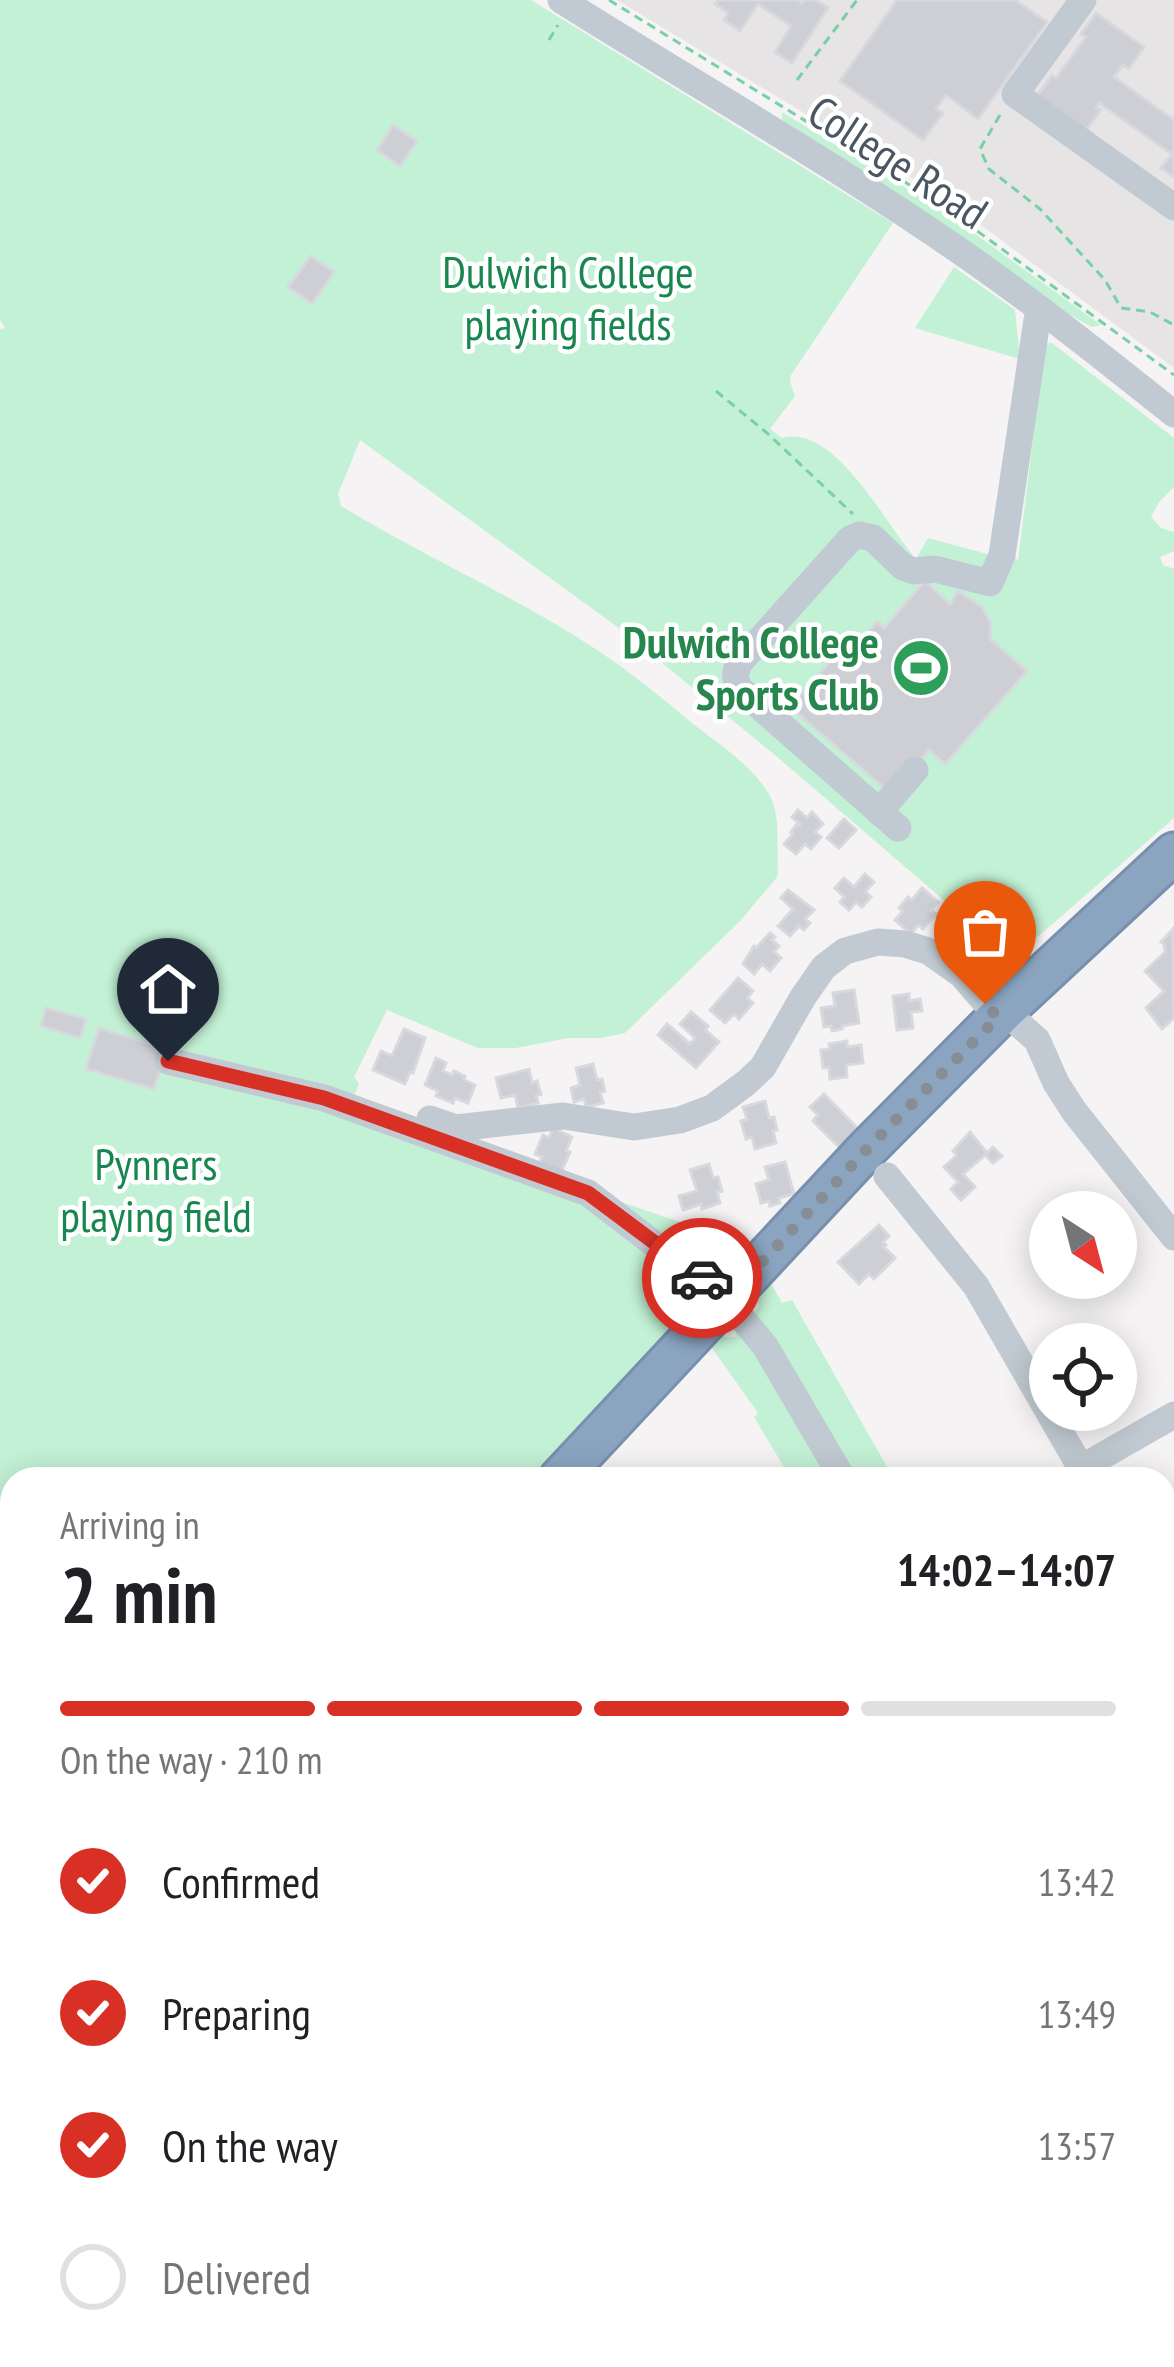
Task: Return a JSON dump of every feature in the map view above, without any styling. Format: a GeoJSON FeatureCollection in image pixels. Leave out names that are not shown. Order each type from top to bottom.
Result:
{"type":"FeatureCollection","features":[{"type":"Feature","properties":{"kind":"highway"},"geometry":{"type":"LineString","coordinates":[[570,1467],[867,1149],[1001,1014],[1174,853]]}},
{"type":"Feature","properties":{"kind":"street","name":"College Road"},"geometry":{"type":"LineString","coordinates":[[561,0],[601,11],[951,245],[1174,414]]}},
{"type":"Feature","properties":{"kind":"street"},"geometry":{"type":"LineString","coordinates":[[1083,0],[1015,94],[1174,208]]}},
{"type":"Feature","properties":{"kind":"street"},"geometry":{"type":"LineString","coordinates":[[915,770],[888,820],[741,690],[734,678],[740,662],[850,539],[859,535],[873,538],[903,568],[914,572],[935,569],[990,584],[1002,555],[1041,311]]}},
{"type":"Feature","properties":{"kind":"street"},"geometry":{"type":"LineString","coordinates":[[430,1119],[456,1128],[563,1116],[634,1126],[680,1120],[712,1108],[763,1066],[824,967],[845,951],[878,942],[905,944],[928,951],[962,975],[1001,1014],[1037,1040],[1074,1111],[1174,1237]]}},
{"type":"Feature","properties":{"kind":"street"},"geometry":{"type":"LineString","coordinates":[[168,1061],[324,1098],[588,1193],[727,1300],[765,1346],[836,1467]]}},
{"type":"Feature","properties":{"kind":"street"},"geometry":{"type":"LineString","coordinates":[[887,1176],[976,1286],[1082,1467]]}},
{"type":"Feature","properties":{"kind":"street"},"geometry":{"type":"LineString","coordinates":[[1094,1467],[1174,1415]]}},
{"type":"Feature","properties":{"kind":"path"},"geometry":{"type":"LineString","coordinates":[[797,80],[857,0]]}},
{"type":"Feature","properties":{"kind":"path"},"geometry":{"type":"LineString","coordinates":[[1015,94],[983,140],[982,159],[1040,209],[1105,280],[1121,308],[1150,313],[1174,326]]}},
{"type":"Feature","properties":{"kind":"path"},"geometry":{"type":"LineString","coordinates":[[716,392],[799,463],[873,538]]}},
{"type":"Feature","properties":{"kind":"shaded area"},"geometry":{"type":"Polygon","coordinates":[[[617,0],[1174,0],[1174,368],[943,197],[617,0]]]}},
{"type":"Feature","properties":{"kind":"green space"},"geometry":{"type":"Polygon","coordinates":[[[0,0],[531,0],[893,223],[791,375],[795,396],[770,429],[782,438],[802,437],[840,460],[916,559],[928,538],[1018,560],[1045,344],[1052,343],[1174,438],[1174,487],[1151,517],[1161,528],[1174,532],[1174,551],[1160,557],[1163,565],[1174,569],[1174,818],[1010,957],[623,631],[360,440],[338,494],[341,506],[597,650],[732,754],[772,800],[778,871],[741,920],[625,1033],[516,1048],[478,1048],[387,1010],[354,1077],[359,1084],[354,1096],[586,1190],[686,1224],[735,1264],[551,1467],[0,1467],[0,329],[5,328],[0,320],[0,0]]]}},
{"type":"Feature","properties":{"kind":"green space"},"geometry":{"type":"Polygon","coordinates":[[[782,112],[946,213],[1101,325],[1092,327],[1058,308],[782,120],[782,112]]]}},
{"type":"Feature","properties":{"kind":"green space"},"geometry":{"type":"Polygon","coordinates":[[[954,267],[1015,310],[1020,359],[915,328],[954,267]]]}},
{"type":"Feature","properties":{"kind":"green space"},"geometry":{"type":"Polygon","coordinates":[[[769,1280],[782,1303],[792,1300],[887,1467],[784,1467],[754,1417],[758,1413],[712,1348],[723,1337],[734,1337],[759,1307],[757,1295],[769,1280]]]}},
{"type":"Feature","properties":{"kind":"building"},"geometry":{"type":"Polygon","coordinates":[[[718,0],[816,0],[828,8],[792,63],[775,52],[791,26],[758,4],[740,31],[724,20],[728,13],[715,4],[718,0]]]}},
{"type":"Feature","properties":{"kind":"building"},"geometry":{"type":"Polygon","coordinates":[[[897,0],[1015,0],[1047,22],[978,119],[946,95],[936,109],[943,113],[923,140],[840,81],[897,0]]]}},
{"type":"Feature","properties":{"kind":"building"},"geometry":{"type":"Polygon","coordinates":[[[1096,13],[1144,47],[1129,69],[1123,65],[1114,77],[1174,120],[1174,177],[1161,168],[1172,154],[1099,103],[1096,107],[1101,110],[1085,132],[1036,97],[1086,37],[1081,34],[1096,13]]]}},
{"type":"Feature","properties":{"kind":"building"},"geometry":{"type":"Polygon","coordinates":[[[393,125],[417,141],[400,166],[377,150],[393,125]]]}},
{"type":"Feature","properties":{"kind":"building"},"geometry":{"type":"Polygon","coordinates":[[[311,256],[334,272],[312,304],[288,287],[311,256]]]}},
{"type":"Feature","properties":{"kind":"building"},"geometry":{"type":"Polygon","coordinates":[[[925,581],[950,604],[958,591],[982,607],[991,623],[990,639],[1027,671],[945,764],[929,750],[891,794],[790,707],[833,658],[840,664],[877,622],[884,628],[925,581]]]}},
{"type":"Feature","properties":{"kind":"building"},"geometry":{"type":"Polygon","coordinates":[[[798,810],[807,818],[812,812],[823,824],[815,832],[821,837],[811,849],[805,844],[796,854],[784,844],[797,824],[801,825],[792,817],[798,810]]]}},
{"type":"Feature","properties":{"kind":"building"},"geometry":{"type":"Polygon","coordinates":[[[844,819],[856,830],[839,848],[827,838],[844,819]]]}},
{"type":"Feature","properties":{"kind":"building"},"geometry":{"type":"Polygon","coordinates":[[[865,874],[874,882],[865,892],[871,897],[862,907],[856,902],[849,910],[835,888],[844,878],[854,887],[865,874]]]}},
{"type":"Feature","properties":{"kind":"building"},"geometry":{"type":"Polygon","coordinates":[[[922,888],[938,902],[931,910],[936,914],[911,934],[895,920],[908,897],[912,900],[922,888]]]}},
{"type":"Feature","properties":{"kind":"building"},"geometry":{"type":"Polygon","coordinates":[[[788,890],[814,910],[805,919],[810,923],[804,930],[799,926],[790,936],[778,926],[793,909],[781,898],[788,890]]]}},
{"type":"Feature","properties":{"kind":"building"},"geometry":{"type":"Polygon","coordinates":[[[1173,929],[1174,1018],[1162,1029],[1146,1008],[1164,991],[1145,971],[1165,952],[1161,942],[1173,929]]]}},
{"type":"Feature","properties":{"kind":"building"},"geometry":{"type":"Polygon","coordinates":[[[770,933],[779,946],[774,952],[781,958],[770,971],[762,964],[754,974],[743,964],[770,933]]]}},
{"type":"Feature","properties":{"kind":"building"},"geometry":{"type":"Polygon","coordinates":[[[982,936],[993,946],[971,969],[959,955],[982,936]]]}},
{"type":"Feature","properties":{"kind":"building"},"geometry":{"type":"Polygon","coordinates":[[[738,978],[753,991],[747,998],[753,1003],[739,1019],[734,1014],[725,1023],[710,1010],[738,978]]]}},
{"type":"Feature","properties":{"kind":"building"},"geometry":{"type":"Polygon","coordinates":[[[854,990],[859,1023],[832,1031],[831,1026],[824,1027],[821,1008],[835,1006],[833,993],[854,990]]]}},
{"type":"Feature","properties":{"kind":"building"},"geometry":{"type":"Polygon","coordinates":[[[909,994],[909,1001],[920,999],[922,1011],[911,1012],[913,1028],[897,1030],[893,996],[909,994]]]}},
{"type":"Feature","properties":{"kind":"building"},"geometry":{"type":"Polygon","coordinates":[[[46,1008],[86,1019],[80,1038],[41,1026],[46,1008]]]}},
{"type":"Feature","properties":{"kind":"building"},"geometry":{"type":"Polygon","coordinates":[[[691,1012],[719,1042],[696,1068],[658,1035],[667,1024],[690,1044],[695,1038],[680,1024],[691,1012]]]}},
{"type":"Feature","properties":{"kind":"building"},"geometry":{"type":"Polygon","coordinates":[[[99,1028],[167,1049],[154,1089],[86,1069],[99,1028]]]}},
{"type":"Feature","properties":{"kind":"building"},"geometry":{"type":"Polygon","coordinates":[[[404,1029],[425,1038],[405,1084],[373,1070],[381,1051],[392,1056],[404,1029]]]}},
{"type":"Feature","properties":{"kind":"building"},"geometry":{"type":"Polygon","coordinates":[[[847,1041],[847,1047],[861,1045],[863,1063],[846,1065],[847,1077],[830,1079],[821,1050],[847,1041]]]}},
{"type":"Feature","properties":{"kind":"building"},"geometry":{"type":"Polygon","coordinates":[[[436,1058],[446,1063],[443,1071],[452,1075],[454,1071],[475,1085],[468,1103],[436,1096],[438,1091],[425,1085],[436,1058]]]}},
{"type":"Feature","properties":{"kind":"building"},"geometry":{"type":"Polygon","coordinates":[[[593,1064],[605,1091],[600,1092],[603,1103],[586,1107],[584,1099],[574,1102],[571,1088],[580,1085],[576,1068],[593,1064]]]}},
{"type":"Feature","properties":{"kind":"building"},"geometry":{"type":"Polygon","coordinates":[[[529,1069],[541,1094],[536,1096],[538,1103],[518,1108],[515,1095],[501,1098],[496,1078],[529,1069]]]}},
{"type":"Feature","properties":{"kind":"building"},"geometry":{"type":"Polygon","coordinates":[[[824,1094],[860,1131],[841,1149],[813,1121],[818,1115],[810,1107],[824,1094]]]}},
{"type":"Feature","properties":{"kind":"building"},"geometry":{"type":"Polygon","coordinates":[[[765,1101],[769,1118],[774,1117],[776,1143],[755,1149],[752,1137],[746,1139],[743,1107],[765,1101]]]}},
{"type":"Feature","properties":{"kind":"building"},"geometry":{"type":"Polygon","coordinates":[[[553,1128],[572,1137],[560,1175],[539,1165],[542,1157],[535,1154],[543,1135],[549,1138],[553,1128]]]}},
{"type":"Feature","properties":{"kind":"building"},"geometry":{"type":"Polygon","coordinates":[[[970,1132],[987,1153],[993,1147],[1002,1156],[993,1163],[985,1155],[963,1174],[975,1187],[961,1200],[951,1189],[958,1182],[944,1167],[970,1132]]]}},
{"type":"Feature","properties":{"kind":"building"},"geometry":{"type":"Polygon","coordinates":[[[785,1162],[794,1194],[770,1206],[769,1201],[761,1203],[756,1184],[769,1180],[765,1167],[785,1162]]]}},
{"type":"Feature","properties":{"kind":"building"},"geometry":{"type":"Polygon","coordinates":[[[709,1164],[722,1191],[717,1192],[720,1203],[683,1210],[679,1196],[697,1191],[690,1170],[709,1164]]]}},
{"type":"Feature","properties":{"kind":"building"},"geometry":{"type":"Polygon","coordinates":[[[879,1225],[889,1236],[884,1247],[895,1258],[874,1279],[869,1274],[859,1284],[838,1262],[879,1225]]]}},
{"type":"Feature","properties":{"kind":"way so far"},"geometry":{"type":"LineString","coordinates":[[702,1278],[727,1300],[998,1017],[985,1004]]}},
{"type":"Feature","properties":{"kind":"place","name":"Dulwich College Sports Club"},"geometry":{"type":"Point","coordinates":[921,668]}},
{"type":"Feature","properties":{"kind":"route"},"geometry":{"type":"LineString","coordinates":[[168,1061],[324,1098],[588,1193],[702,1278]]}},
{"type":"Feature","properties":{"kind":"park label","name":"Dulwich College playing fields"},"geometry":{"type":"Point","coordinates":[568,298]}},
{"type":"Feature","properties":{"kind":"park label","name":"Pynners playing field"},"geometry":{"type":"Point","coordinates":[156,1190]}}]}
